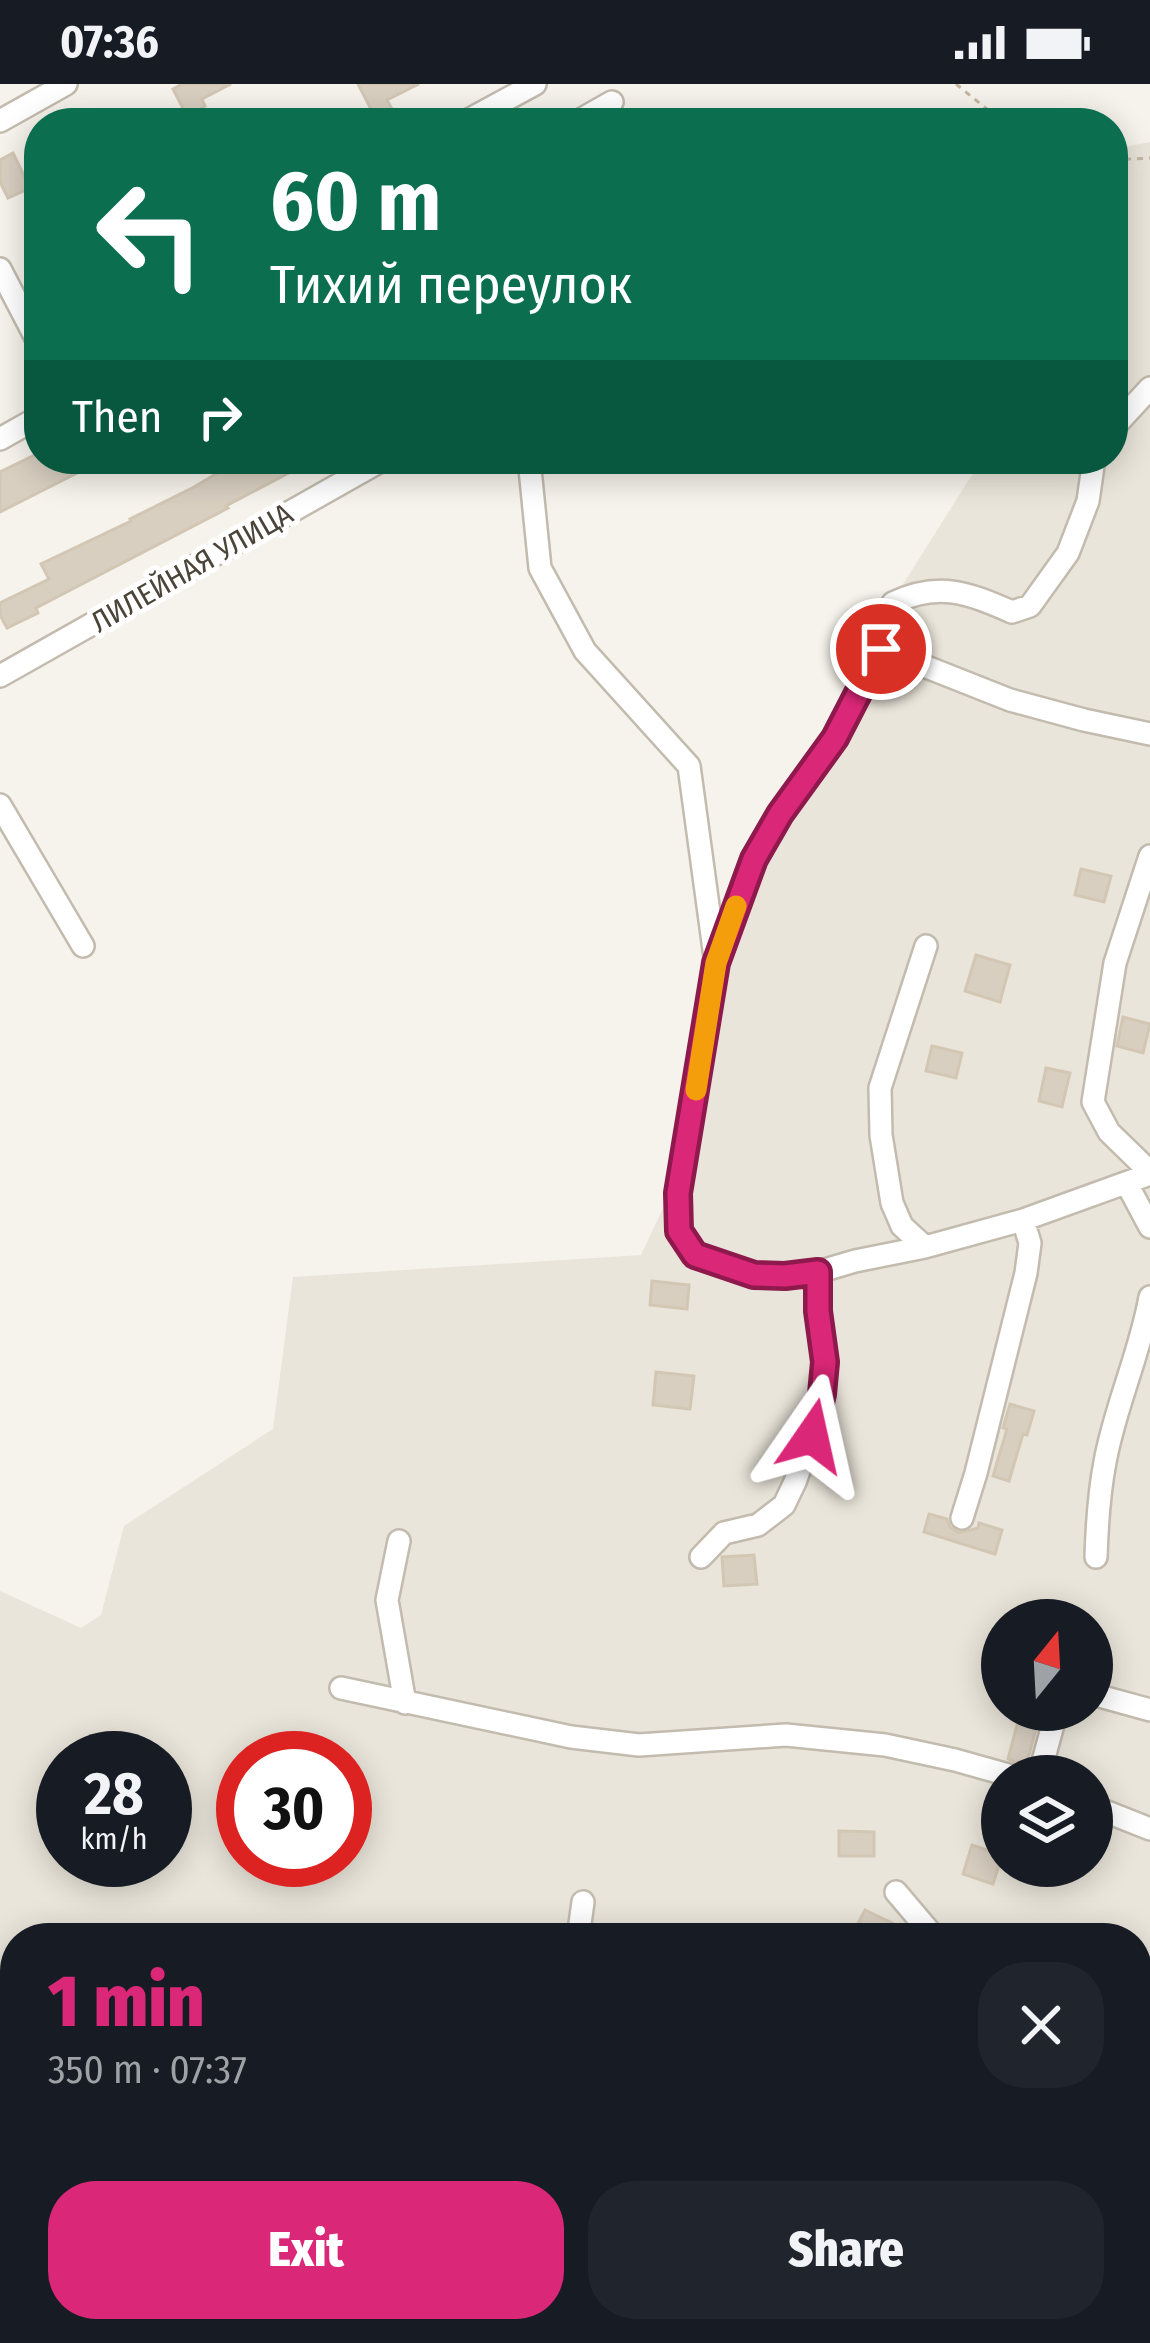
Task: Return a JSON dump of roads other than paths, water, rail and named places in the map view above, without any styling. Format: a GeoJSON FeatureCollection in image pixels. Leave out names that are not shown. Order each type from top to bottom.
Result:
{"type":"FeatureCollection","features":[{"type":"Feature","properties":{"kind":"street"},"geometry":{"type":"LineString","coordinates":[[0,121],[66,84]]}},
{"type":"Feature","properties":{"kind":"street"},"geometry":{"type":"LineString","coordinates":[[491,108],[535,84]]}},
{"type":"Feature","properties":{"kind":"street"},"geometry":{"type":"LineString","coordinates":[[0,268],[24,315]]}},
{"type":"Feature","properties":{"kind":"street"},"geometry":{"type":"LineString","coordinates":[[1128,412],[1150,388]]}},
{"type":"Feature","properties":{"kind":"street","name":"ЛИЛЕЙНАЯ УЛИЦА"},"geometry":{"type":"LineString","coordinates":[[0,676],[357,474]]}},
{"type":"Feature","properties":{"kind":"street"},"geometry":{"type":"LineString","coordinates":[[531,474],[540,568],[585,651],[689,766],[716,963]]}},
{"type":"Feature","properties":{"kind":"street"},"geometry":{"type":"LineString","coordinates":[[1092,474],[1088,501],[1068,553],[1030,606],[1012,612],[969,593],[918,591],[893,603],[881,649],[835,738],[754,859],[716,963],[678,1193],[679,1231],[695,1255],[754,1275],[818,1272],[1023,1220],[1150,1173],[1109,1132],[1094,1102],[1115,963],[1150,856]]}},
{"type":"Feature","properties":{"kind":"street"},"geometry":{"type":"LineString","coordinates":[[881,649],[1010,700],[1150,734]]}},
{"type":"Feature","properties":{"kind":"street"},"geometry":{"type":"LineString","coordinates":[[0,805],[83,946]]}},
{"type":"Feature","properties":{"kind":"street"},"geometry":{"type":"LineString","coordinates":[[926,946],[880,1088],[881,1135],[892,1203],[902,1226],[926,1246]]}},
{"type":"Feature","properties":{"kind":"street"},"geometry":{"type":"LineString","coordinates":[[1127,1184],[1150,1227]]}},
{"type":"Feature","properties":{"kind":"street"},"geometry":{"type":"LineString","coordinates":[[962,1518],[1026,1273],[1030,1244],[1023,1220]]}},
{"type":"Feature","properties":{"kind":"street"},"geometry":{"type":"LineString","coordinates":[[700,1557],[724,1533],[758,1525],[784,1505],[795,1482],[822,1394],[825,1362],[818,1272]]}},
{"type":"Feature","properties":{"kind":"street"},"geometry":{"type":"LineString","coordinates":[[1096,1557],[1105,1459],[1150,1298]]}},
{"type":"Feature","properties":{"kind":"street"},"geometry":{"type":"LineString","coordinates":[[399,1541],[387,1600],[405,1703]]}},
{"type":"Feature","properties":{"kind":"street"},"geometry":{"type":"LineString","coordinates":[[341,1688],[572,1737],[639,1745],[786,1736],[885,1745],[981,1767]]}},
{"type":"Feature","properties":{"kind":"street"},"geometry":{"type":"LineString","coordinates":[[1113,1700],[1150,1710]]}},
{"type":"Feature","properties":{"kind":"street"},"geometry":{"type":"LineString","coordinates":[[1113,1814],[1150,1829]]}},
{"type":"Feature","properties":{"kind":"street"},"geometry":{"type":"LineString","coordinates":[[896,1892],[922,1923]]}},
{"type":"Feature","properties":{"kind":"street"},"geometry":{"type":"LineString","coordinates":[[580,1923],[583,1902]]}}]}
